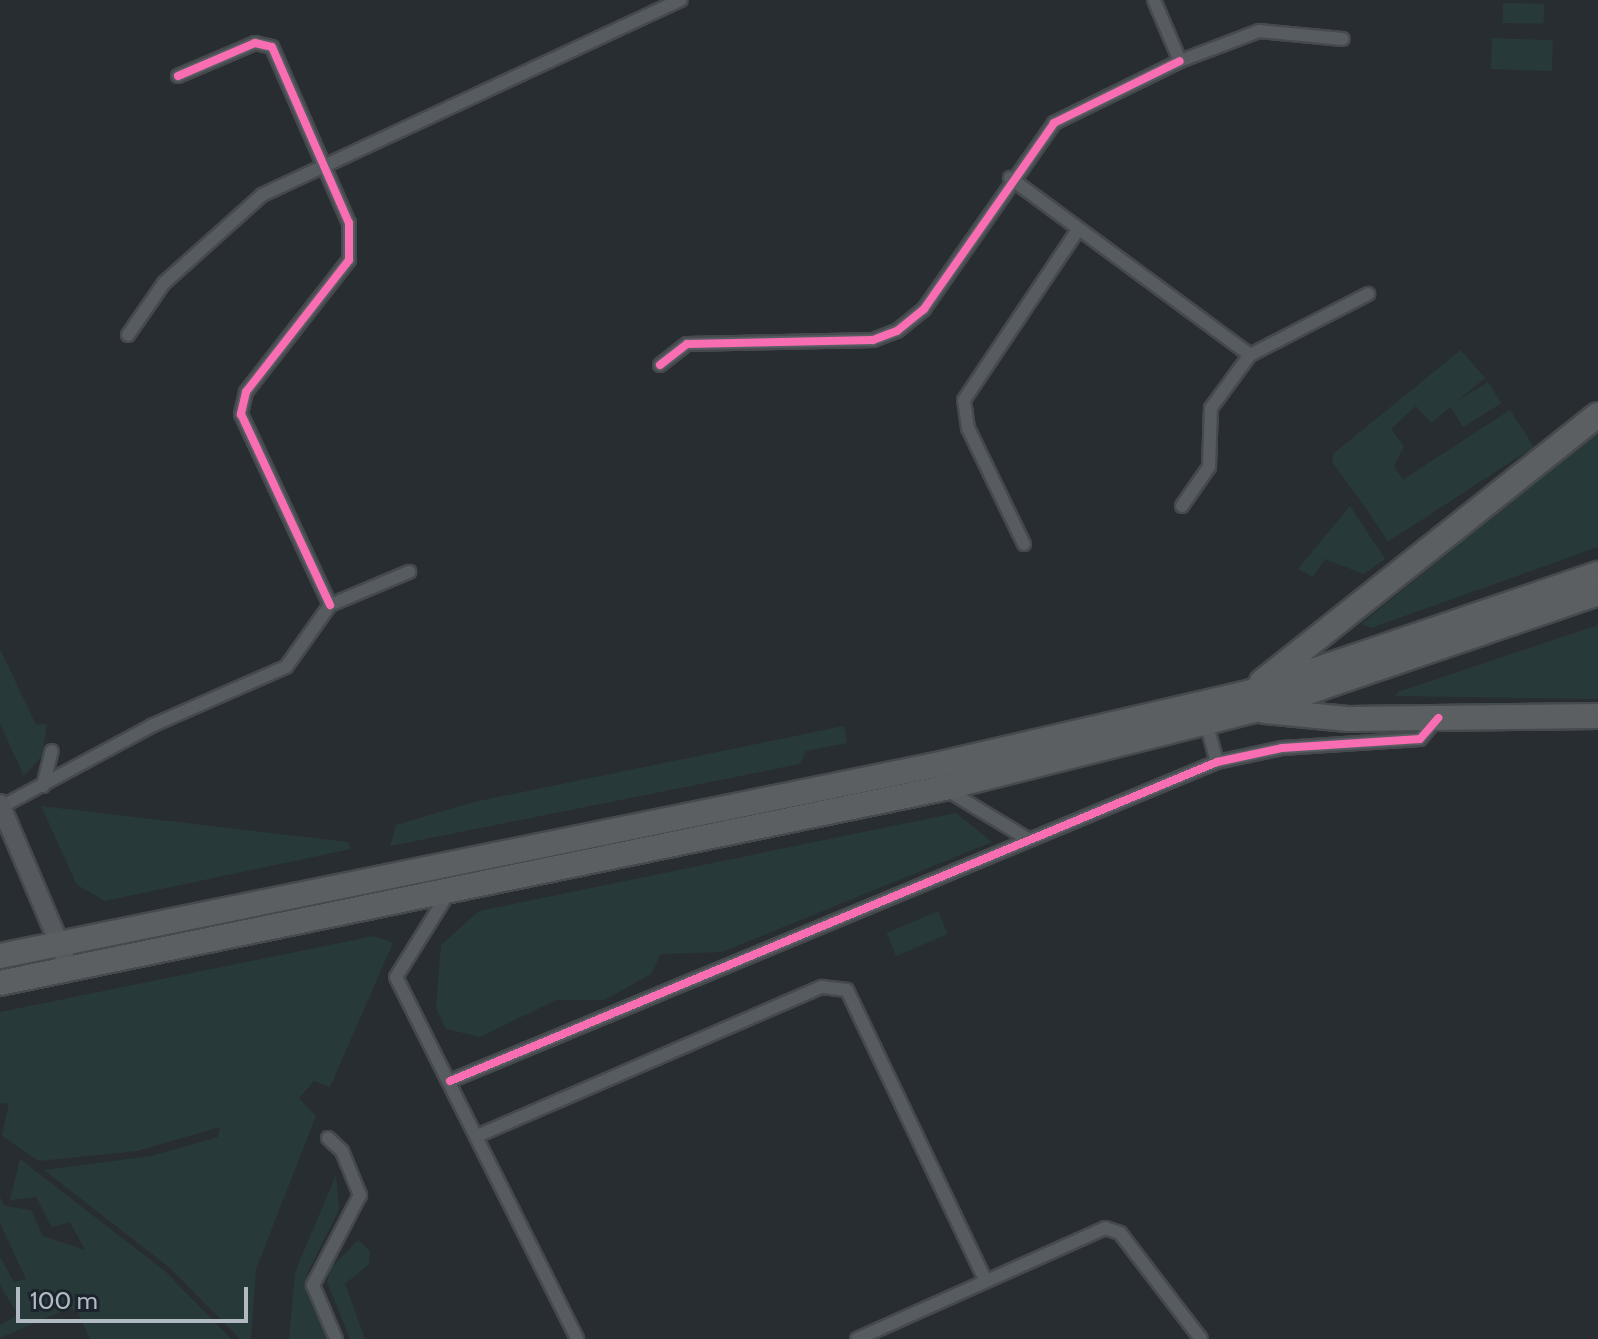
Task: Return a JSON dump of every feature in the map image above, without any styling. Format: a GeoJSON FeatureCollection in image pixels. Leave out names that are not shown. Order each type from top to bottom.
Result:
{"type":"FeatureCollection","features":[{"type":"Feature","properties":{"kind":"highway"},"geometry":{"type":"LineString","coordinates":[[1251,702],[1598,415]]}},
{"type":"Feature","properties":{"kind":"highway"},"geometry":{"type":"LineString","coordinates":[[0,983],[944,788],[1206,722],[1251,702],[1598,574]]}},
{"type":"Feature","properties":{"kind":"highway"},"geometry":{"type":"LineString","coordinates":[[0,956],[1251,702],[1598,593]]}},
{"type":"Feature","properties":{"kind":"highway"},"geometry":{"type":"LineString","coordinates":[[1251,702],[1438,718],[1598,716]]}},
{"type":"Feature","properties":{"kind":"main road"},"geometry":{"type":"LineString","coordinates":[[1,806],[61,943],[68,969]]}},
{"type":"Feature","properties":{"kind":"street"},"geometry":{"type":"LineString","coordinates":[[128,335],[208,237],[262,195],[681,0]]}},
{"type":"Feature","properties":{"kind":"street"},"geometry":{"type":"LineString","coordinates":[[1154,0],[1180,61]]}},
{"type":"Feature","properties":{"kind":"street"},"geometry":{"type":"LineString","coordinates":[[660,365],[687,344],[873,340],[897,331],[924,309],[1010,178],[1054,123],[1180,61],[1259,31],[1343,39]]}},
{"type":"Feature","properties":{"kind":"street"},"geometry":{"type":"LineString","coordinates":[[178,76],[255,43],[272,47],[349,223],[349,260],[246,392],[241,414],[330,605]]}},
{"type":"Feature","properties":{"kind":"street"},"geometry":{"type":"LineString","coordinates":[[1010,178],[1077,231],[1250,355]]}},
{"type":"Feature","properties":{"kind":"street"},"geometry":{"type":"LineString","coordinates":[[1024,544],[968,428],[964,400],[1077,231]]}},
{"type":"Feature","properties":{"kind":"street"},"geometry":{"type":"LineString","coordinates":[[1182,506],[1209,467],[1211,408],[1250,355],[1368,294]]}},
{"type":"Feature","properties":{"kind":"street"},"geometry":{"type":"LineString","coordinates":[[1,806],[153,725],[286,667],[330,605],[409,572]]}},
{"type":"Feature","properties":{"kind":"street"},"geometry":{"type":"LineString","coordinates":[[450,1081],[1217,762],[1282,748],[1420,739],[1438,718]]}},
{"type":"Feature","properties":{"kind":"street"},"geometry":{"type":"LineString","coordinates":[[1206,722],[1217,762]]}},
{"type":"Feature","properties":{"kind":"street"},"geometry":{"type":"LineString","coordinates":[[43,786],[52,751]]}},
{"type":"Feature","properties":{"kind":"street"},"geometry":{"type":"LineString","coordinates":[[944,788],[1028,839]]}},
{"type":"Feature","properties":{"kind":"street"},"geometry":{"type":"LineString","coordinates":[[446,865],[450,890],[396,977],[577,1339]]}},
{"type":"Feature","properties":{"kind":"street"},"geometry":{"type":"LineString","coordinates":[[477,1136],[822,987],[847,990],[986,1281]]}},
{"type":"Feature","properties":{"kind":"street"},"geometry":{"type":"LineString","coordinates":[[328,1138],[342,1151],[360,1195],[313,1285],[336,1339]]}},
{"type":"Feature","properties":{"kind":"street"},"geometry":{"type":"LineString","coordinates":[[857,1339],[1105,1228],[1120,1233],[1201,1339]]}},
{"type":"Feature","properties":{"kind":"shaded area"},"geometry":{"type":"Polygon","coordinates":[[[1503,3],[1544,4],[1544,24],[1503,23],[1503,3]]]}},
{"type":"Feature","properties":{"kind":"shaded area"},"geometry":{"type":"Polygon","coordinates":[[[1492,38],[1553,40],[1552,71],[1491,69],[1492,38]]]}},
{"type":"Feature","properties":{"kind":"shaded area"},"geometry":{"type":"Polygon","coordinates":[[[1461,350],[1485,378],[1431,423],[1416,406],[1391,429],[1404,446],[1394,466],[1404,481],[1366,508],[1332,462],[1334,453],[1461,350]]]}},
{"type":"Feature","properties":{"kind":"shaded area"},"geometry":{"type":"Polygon","coordinates":[[[1488,382],[1501,403],[1463,427],[1450,406],[1488,382]]]}},
{"type":"Feature","properties":{"kind":"shaded area"},"geometry":{"type":"Polygon","coordinates":[[[1510,410],[1534,447],[1388,542],[1364,505],[1510,410]]]}},
{"type":"Feature","properties":{"kind":"shaded area"},"geometry":{"type":"Polygon","coordinates":[[[1598,430],[1598,547],[1371,628],[1361,624],[1598,430]]]}},
{"type":"Feature","properties":{"kind":"shaded area"},"geometry":{"type":"Polygon","coordinates":[[[1350,506],[1385,559],[1364,574],[1325,559],[1313,577],[1298,569],[1350,506]]]}},
{"type":"Feature","properties":{"kind":"shaded area"},"geometry":{"type":"Polygon","coordinates":[[[1598,625],[1598,699],[1395,696],[1398,692],[1598,625]]]}},
{"type":"Feature","properties":{"kind":"shaded area"},"geometry":{"type":"Polygon","coordinates":[[[0,649],[36,725],[47,724],[42,756],[24,776],[0,724],[0,649]]]}},
{"type":"Feature","properties":{"kind":"shaded area"},"geometry":{"type":"Polygon","coordinates":[[[844,726],[847,743],[806,751],[800,764],[390,846],[396,825],[474,802],[844,726]]]}},
{"type":"Feature","properties":{"kind":"shaded area"},"geometry":{"type":"Polygon","coordinates":[[[41,806],[348,842],[351,849],[105,901],[77,885],[41,806]]]}},
{"type":"Feature","properties":{"kind":"shaded area"},"geometry":{"type":"Polygon","coordinates":[[[956,813],[992,842],[722,952],[661,954],[651,974],[604,1000],[556,1000],[480,1037],[446,1029],[436,1008],[441,945],[479,911],[956,813]]]}},
{"type":"Feature","properties":{"kind":"shaded area"},"geometry":{"type":"Polygon","coordinates":[[[938,911],[948,934],[896,956],[886,933],[938,911]]]}},
{"type":"Feature","properties":{"kind":"shaded area"},"geometry":{"type":"Polygon","coordinates":[[[374,936],[393,943],[330,1087],[314,1081],[299,1098],[316,1116],[256,1269],[251,1339],[240,1339],[170,1268],[44,1170],[151,1156],[218,1137],[220,1127],[137,1151],[39,1161],[2,1136],[9,1103],[0,1104],[0,1012],[374,936]]]}},
{"type":"Feature","properties":{"kind":"shaded area"},"geometry":{"type":"Polygon","coordinates":[[[20,1159],[166,1272],[231,1339],[90,1339],[77,1310],[67,1309],[0,1338],[0,1325],[18,1315],[0,1285],[0,1257],[14,1282],[26,1279],[0,1223],[0,1197],[5,1206],[31,1210],[43,1236],[85,1250],[70,1222],[52,1227],[36,1197],[10,1200],[20,1159]]]}},
{"type":"Feature","properties":{"kind":"shaded area"},"geometry":{"type":"Polygon","coordinates":[[[336,1175],[339,1210],[307,1274],[328,1339],[289,1339],[295,1272],[336,1175]]]}},
{"type":"Feature","properties":{"kind":"shaded area"},"geometry":{"type":"Polygon","coordinates":[[[358,1240],[370,1251],[369,1264],[345,1284],[365,1339],[350,1339],[327,1282],[330,1269],[358,1240]]]}},
{"type":"Feature","properties":{"kind":"cycle path"},"geometry":{"type":"LineString","coordinates":[[178,76],[255,43],[272,47],[349,223],[349,260],[246,392],[241,414],[330,605]]}},
{"type":"Feature","properties":{"kind":"cycle path"},"geometry":{"type":"LineString","coordinates":[[660,365],[687,344],[873,340],[897,331],[924,309],[1054,123],[1180,61]]}},
{"type":"Feature","properties":{"kind":"cycle path"},"geometry":{"type":"LineString","coordinates":[[450,1081],[1217,762],[1282,748],[1420,739],[1438,718]]}}]}
